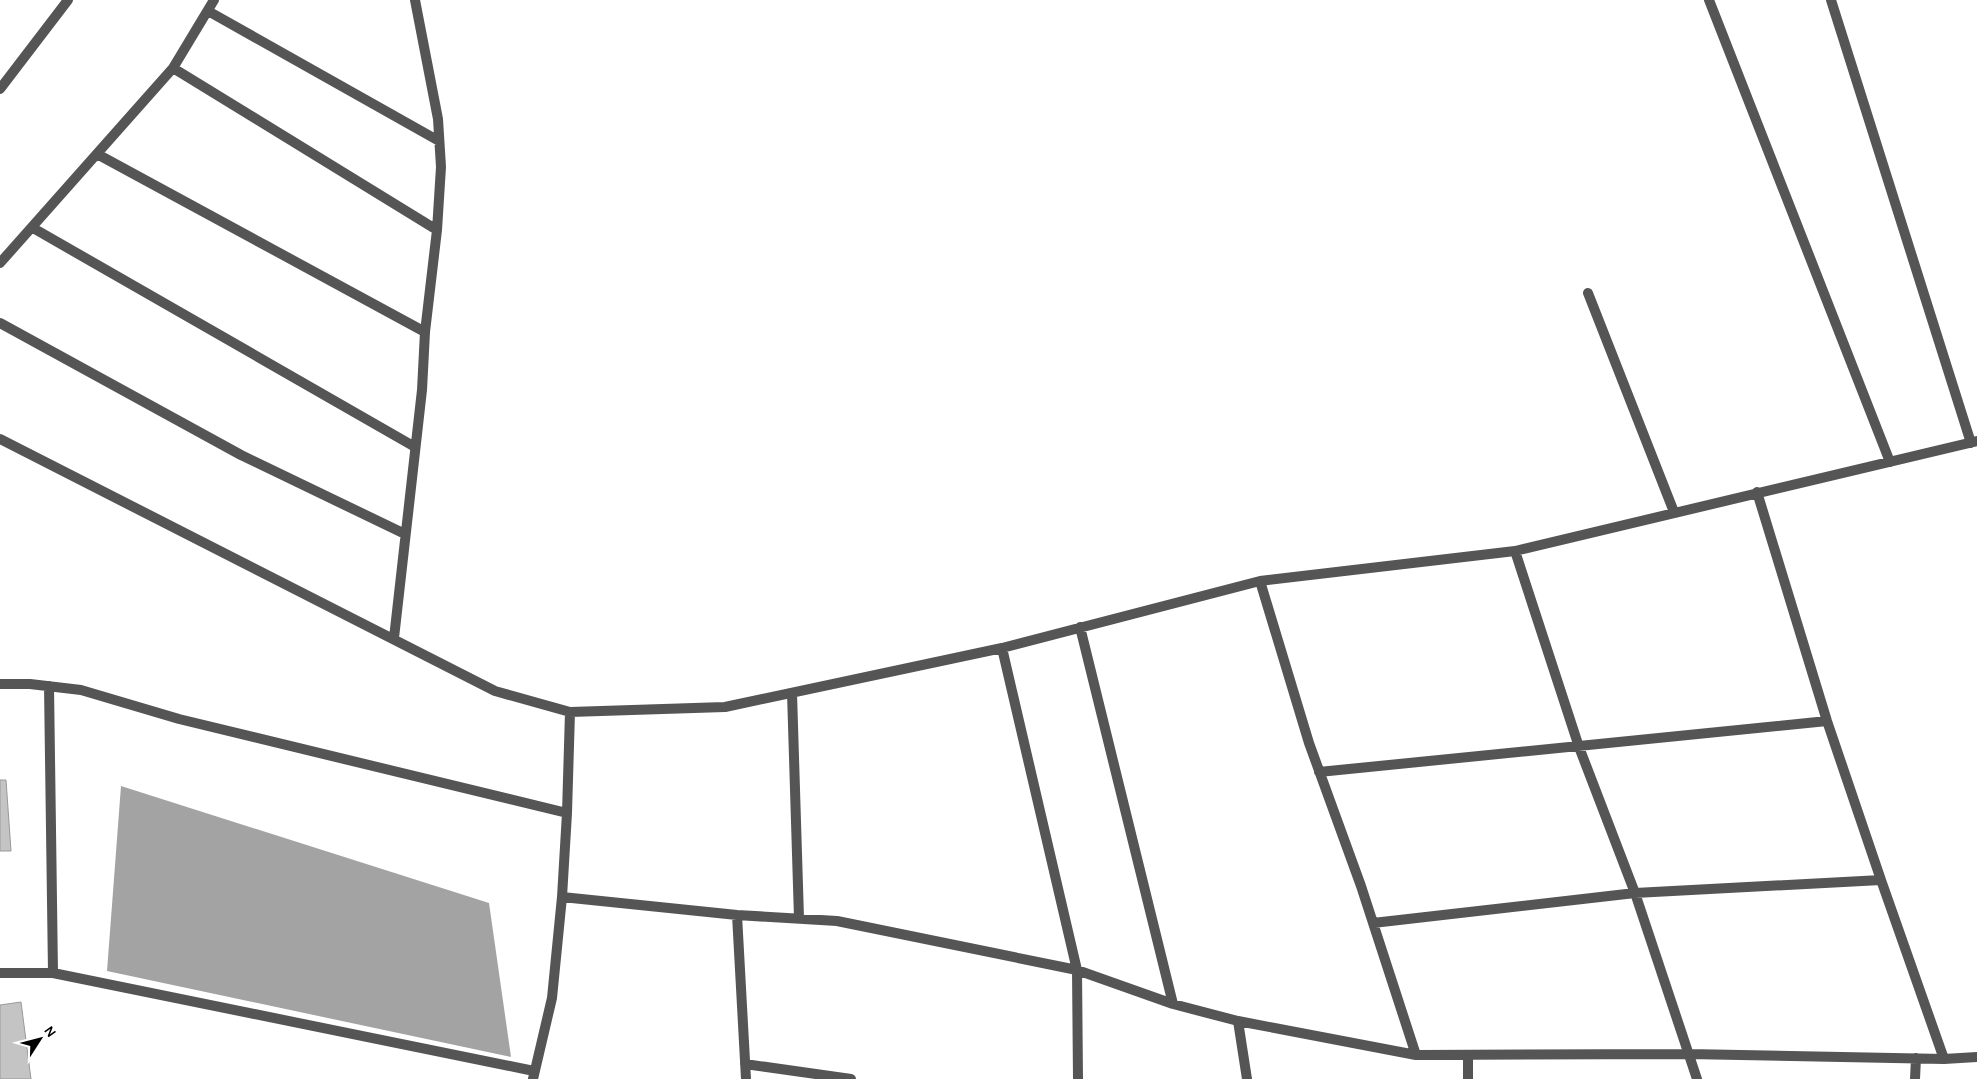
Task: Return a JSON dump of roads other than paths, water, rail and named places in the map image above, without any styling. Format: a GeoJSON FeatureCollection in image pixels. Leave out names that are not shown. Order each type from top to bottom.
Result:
{"type":"FeatureCollection","features":[{"type":"Feature","properties":{"kind":"street"},"geometry":{"type":"LineString","coordinates":[[0,89],[68,0]]}},
{"type":"Feature","properties":{"kind":"street"},"geometry":{"type":"LineString","coordinates":[[0,263],[173,68],[214,0]]}},
{"type":"Feature","properties":{"kind":"street"},"geometry":{"type":"LineString","coordinates":[[394,638],[422,390],[425,332],[437,230],[441,167],[438,119],[415,0]]}},
{"type":"Feature","properties":{"kind":"street"},"geometry":{"type":"LineString","coordinates":[[1709,0],[1890,462]]}},
{"type":"Feature","properties":{"kind":"street"},"geometry":{"type":"LineString","coordinates":[[0,438],[495,690],[570,712],[725,707],[1002,648],[1260,581],[1515,551],[1974,442],[1830,0]]}},
{"type":"Feature","properties":{"kind":"street"},"geometry":{"type":"LineString","coordinates":[[208,11],[439,141]]}},
{"type":"Feature","properties":{"kind":"street"},"geometry":{"type":"LineString","coordinates":[[173,68],[437,230]]}},
{"type":"Feature","properties":{"kind":"street"},"geometry":{"type":"LineString","coordinates":[[97,154],[425,332]]}},
{"type":"Feature","properties":{"kind":"street"},"geometry":{"type":"LineString","coordinates":[[33,228],[415,447]]}},
{"type":"Feature","properties":{"kind":"street"},"geometry":{"type":"LineString","coordinates":[[1588,292],[1674,512]]}},
{"type":"Feature","properties":{"kind":"street"},"geometry":{"type":"LineString","coordinates":[[0,323],[241,455],[405,534]]}},
{"type":"Feature","properties":{"kind":"street"},"geometry":{"type":"LineString","coordinates":[[1757,492],[1827,722],[1944,1059]]}},
{"type":"Feature","properties":{"kind":"street"},"geometry":{"type":"LineString","coordinates":[[1515,551],[1579,747],[1635,894],[1696,1079]]}},
{"type":"Feature","properties":{"kind":"street"},"geometry":{"type":"LineString","coordinates":[[1260,581],[1309,743],[1373,922],[1416,1055]]}},
{"type":"Feature","properties":{"kind":"street"},"geometry":{"type":"LineString","coordinates":[[1080,628],[1173,1004]]}},
{"type":"Feature","properties":{"kind":"street"},"geometry":{"type":"LineString","coordinates":[[1002,648],[1077,970],[1078,1079]]}},
{"type":"Feature","properties":{"kind":"street"},"geometry":{"type":"LineString","coordinates":[[0,684],[49,686],[81,690],[179,719],[567,813]]}},
{"type":"Feature","properties":{"kind":"street"},"geometry":{"type":"LineString","coordinates":[[49,686],[53,973]]}},
{"type":"Feature","properties":{"kind":"street"},"geometry":{"type":"LineString","coordinates":[[792,693],[799,918]]}},
{"type":"Feature","properties":{"kind":"street"},"geometry":{"type":"LineString","coordinates":[[0,973],[53,973],[533,1075],[552,998],[562,897],[570,712]]}},
{"type":"Feature","properties":{"kind":"street"},"geometry":{"type":"LineString","coordinates":[[1319,772],[1827,722]]}},
{"type":"Feature","properties":{"kind":"street"},"geometry":{"type":"LineString","coordinates":[[1373,922],[1635,894],[1881,880]]}},
{"type":"Feature","properties":{"kind":"street"},"geometry":{"type":"LineString","coordinates":[[562,897],[737,915],[837,921],[1077,970],[1173,1004],[1238,1021],[1416,1055],[1688,1054],[1944,1059],[1977,1057]]}},
{"type":"Feature","properties":{"kind":"street"},"geometry":{"type":"LineString","coordinates":[[737,915],[746,1079]]}},
{"type":"Feature","properties":{"kind":"street"},"geometry":{"type":"LineString","coordinates":[[1238,1021],[1247,1079]]}},
{"type":"Feature","properties":{"kind":"street"},"geometry":{"type":"LineString","coordinates":[[1468,1055],[1468,1079]]}},
{"type":"Feature","properties":{"kind":"street"},"geometry":{"type":"LineString","coordinates":[[1915,1079],[1916,1058]]}},
{"type":"Feature","properties":{"kind":"street"},"geometry":{"type":"LineString","coordinates":[[745,1064],[851,1079]]}}]}
